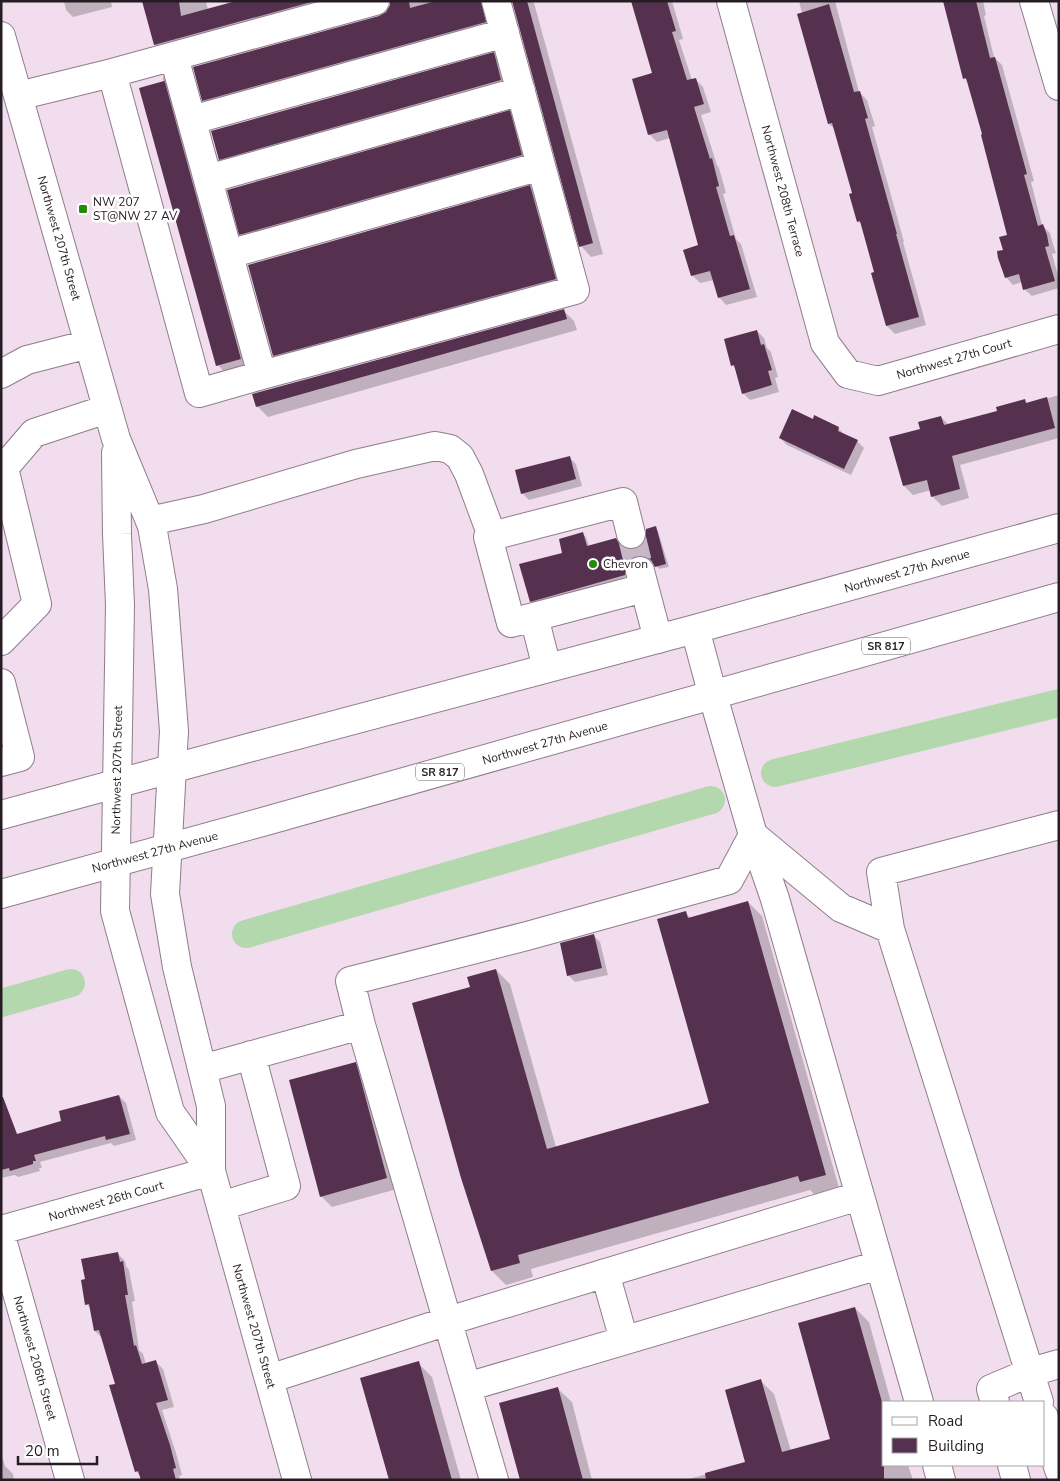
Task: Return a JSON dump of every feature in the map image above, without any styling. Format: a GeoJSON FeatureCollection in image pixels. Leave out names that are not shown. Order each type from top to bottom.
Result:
{"type":"FeatureCollection","features":[{"type":"Feature","properties":{"kind":"street"},"geometry":{"type":"LineString","coordinates":[[18,96],[174,57],[375,1]]}},
{"type":"Feature","properties":{"kind":"street"},"geometry":{"type":"LineString","coordinates":[[112,73],[199,393],[575,290],[496,1]]}},
{"type":"Feature","properties":{"kind":"street","name":"Northwest 208th Terrace"},"geometry":{"type":"LineString","coordinates":[[731,1],[825,343],[848,374]]}},
{"type":"Feature","properties":{"kind":"street"},"geometry":{"type":"LineString","coordinates":[[1034,1],[1059,86]]}},
{"type":"Feature","properties":{"kind":"street"},"geometry":{"type":"LineString","coordinates":[[192,120],[505,33]]}},
{"type":"Feature","properties":{"kind":"street","name":"Northwest 207th Street"},"geometry":{"type":"LineString","coordinates":[[1,36],[6,70],[18,96],[116,439],[152,526],[162,589],[169,654],[174,731],[165,894],[177,968],[211,1106],[211,1171],[297,1480]]}},
{"type":"Feature","properties":{"kind":"street"},"geometry":{"type":"LineString","coordinates":[[174,57],[262,375]]}},
{"type":"Feature","properties":{"kind":"street"},"geometry":{"type":"LineString","coordinates":[[208,179],[521,91]]}},
{"type":"Feature","properties":{"kind":"street"},"geometry":{"type":"LineString","coordinates":[[229,254],[541,166]]}},
{"type":"Feature","properties":{"kind":"street","name":"Northwest 27th Court"},"geometry":{"type":"LineString","coordinates":[[848,374],[878,381],[1059,329]]}},
{"type":"Feature","properties":{"kind":"street"},"geometry":{"type":"LineString","coordinates":[[1,374],[27,360],[89,344]]}},
{"type":"Feature","properties":{"kind":"street"},"geometry":{"type":"LineString","coordinates":[[1,641],[38,604],[4,468],[34,433],[107,409]]}},
{"type":"Feature","properties":{"kind":"street","name":"Northwest 207th Street"},"geometry":{"type":"LineString","coordinates":[[116,439],[120,605],[115,911],[170,1112],[211,1171]]}},
{"type":"Feature","properties":{"kind":"street"},"geometry":{"type":"LineString","coordinates":[[150,521],[204,509],[356,464],[435,446],[450,449],[460,457],[492,536]]}},
{"type":"Feature","properties":{"kind":"street"},"geometry":{"type":"LineString","coordinates":[[630,534],[623,502],[488,537],[512,623],[642,580],[658,639]]}},
{"type":"Feature","properties":{"kind":"street","name":"Northwest 27th Avenue"},"geometry":{"type":"LineString","coordinates":[[1,815],[695,630],[1059,528]]}},
{"type":"Feature","properties":{"kind":"street","name":"Northwest 27th Avenue"},"geometry":{"type":"LineString","coordinates":[[1,894],[713,696],[1059,597]]}},
{"type":"Feature","properties":{"kind":"street"},"geometry":{"type":"LineString","coordinates":[[534,617],[547,668]]}},
{"type":"Feature","properties":{"kind":"street"},"geometry":{"type":"LineString","coordinates":[[695,630],[754,835],[775,899],[919,1401]]}},
{"type":"Feature","properties":{"kind":"street"},"geometry":{"type":"LineString","coordinates":[[1,683],[20,757],[1,762]]}},
{"type":"Feature","properties":{"kind":"street"},"geometry":{"type":"LineString","coordinates":[[1040,1401],[890,929],[881,872],[1059,825]]}},
{"type":"Feature","properties":{"kind":"street"},"geometry":{"type":"LineString","coordinates":[[754,835],[841,908],[890,929]]}},
{"type":"Feature","properties":{"kind":"street"},"geometry":{"type":"LineString","coordinates":[[494,1480],[361,1025],[350,981],[527,936],[729,880],[754,835]]}},
{"type":"Feature","properties":{"kind":"street"},"geometry":{"type":"LineString","coordinates":[[202,1069],[361,1025]]}},
{"type":"Feature","properties":{"kind":"street"},"geometry":{"type":"LineString","coordinates":[[221,1206],[286,1186],[251,1055]]}},
{"type":"Feature","properties":{"kind":"street","name":"Northwest 26th Court"},"geometry":{"type":"LineString","coordinates":[[1,1230],[211,1171]]}},
{"type":"Feature","properties":{"kind":"street"},"geometry":{"type":"LineString","coordinates":[[269,1378],[448,1321],[859,1196]]}},
{"type":"Feature","properties":{"kind":"street","name":"Northwest 206th Street"},"geometry":{"type":"LineString","coordinates":[[1,1236],[70,1480]]}},
{"type":"Feature","properties":{"kind":"street"},"geometry":{"type":"LineString","coordinates":[[467,1387],[879,1265]]}},
{"type":"Feature","properties":{"kind":"street"},"geometry":{"type":"LineString","coordinates":[[605,1273],[624,1340]]}},
{"type":"Feature","properties":{"kind":"street"},"geometry":{"type":"LineString","coordinates":[[995,1401],[991,1389],[1031,1372],[1059,1364]]}},
{"type":"Feature","properties":{"kind":"street"},"geometry":{"type":"LineString","coordinates":[[1045,1421],[1059,1470]]}},
{"type":"Feature","properties":{"kind":"street"},"geometry":{"type":"LineString","coordinates":[[937,1466],[941,1480]]}},
{"type":"Feature","properties":{"kind":"street"},"geometry":{"type":"LineString","coordinates":[[1012,1466],[1016,1480]]}},
{"type":"Feature","properties":{"kind":"building"},"geometry":{"type":"Polygon","coordinates":[[[142,1],[179,1],[181,16],[236,1],[315,1],[154,45],[142,1]]]}},
{"type":"Feature","properties":{"kind":"building"},"geometry":{"type":"Polygon","coordinates":[[[390,1],[409,1],[410,8],[436,1],[481,1],[486,22],[202,101],[193,67],[379,16],[386,12],[390,1]]]}},
{"type":"Feature","properties":{"kind":"building"},"geometry":{"type":"Polygon","coordinates":[[[512,1],[527,1],[593,243],[579,247],[512,1]]]}},
{"type":"Feature","properties":{"kind":"building"},"geometry":{"type":"Polygon","coordinates":[[[631,1],[667,1],[676,31],[672,32],[687,80],[696,78],[704,104],[694,107],[710,159],[712,158],[719,186],[716,187],[730,236],[734,235],[750,289],[718,298],[710,271],[691,276],[683,250],[698,245],[667,130],[648,135],[632,79],[652,73],[631,1]]]}},
{"type":"Feature","properties":{"kind":"building"},"geometry":{"type":"Polygon","coordinates":[[[943,1],[976,1],[990,58],[995,57],[1027,174],[1024,175],[1038,226],[1043,224],[1047,235],[1049,246],[1045,247],[1055,281],[1023,290],[1019,274],[1005,278],[997,251],[1003,250],[999,237],[1007,235],[982,134],[966,78],[963,79],[943,1]]]}},
{"type":"Feature","properties":{"kind":"building"},"geometry":{"type":"Polygon","coordinates":[[[829,4],[854,92],[860,91],[868,118],[865,119],[919,317],[886,326],[871,273],[874,272],[860,221],[857,222],[849,194],[852,193],[832,123],[828,124],[797,14],[829,4]]]}},
{"type":"Feature","properties":{"kind":"building"},"geometry":{"type":"Polygon","coordinates":[[[494,52],[501,80],[219,160],[211,131],[494,52]]]}},
{"type":"Feature","properties":{"kind":"building"},"geometry":{"type":"Polygon","coordinates":[[[163,75],[241,359],[216,366],[139,88],[164,81],[163,75]]]}},
{"type":"Feature","properties":{"kind":"building"},"geometry":{"type":"Polygon","coordinates":[[[510,110],[522,155],[239,235],[227,190],[510,110]]]}},
{"type":"Feature","properties":{"kind":"building"},"geometry":{"type":"Polygon","coordinates":[[[530,185],[556,279],[273,356],[248,265],[530,185]]]}},
{"type":"Feature","properties":{"kind":"building"},"geometry":{"type":"Polygon","coordinates":[[[564,309],[567,319],[256,407],[252,394],[564,309]]]}},
{"type":"Feature","properties":{"kind":"building"},"geometry":{"type":"Polygon","coordinates":[[[757,330],[761,345],[764,344],[772,370],[768,371],[772,385],[742,394],[734,365],[731,366],[724,339],[757,330]]]}},
{"type":"Feature","properties":{"kind":"building"},"geometry":{"type":"Polygon","coordinates":[[[1047,397],[1055,428],[952,456],[960,489],[931,497],[927,480],[903,486],[889,437],[920,429],[918,422],[941,416],[944,425],[997,411],[996,407],[1025,399],[1026,403],[1047,397]]]}},
{"type":"Feature","properties":{"kind":"building"},"geometry":{"type":"Polygon","coordinates":[[[792,409],[813,419],[814,415],[839,427],[838,431],[858,440],[844,469],[779,438],[792,409]]]}},
{"type":"Feature","properties":{"kind":"building"},"geometry":{"type":"Polygon","coordinates":[[[570,456],[576,479],[521,494],[515,470],[570,456]]]}},
{"type":"Feature","properties":{"kind":"building","name":"Chevron"},"geometry":{"type":"Polygon","coordinates":[[[656,526],[666,564],[655,567],[651,560],[645,556],[636,556],[629,560],[625,566],[625,575],[530,602],[519,564],[562,553],[559,539],[583,532],[587,546],[616,538],[620,545],[627,549],[634,549],[641,546],[646,539],[646,529],[656,526]]]}},
{"type":"Feature","properties":{"kind":"building"},"geometry":{"type":"Polygon","coordinates":[[[748,901],[826,1175],[800,1182],[798,1176],[518,1255],[520,1263],[491,1271],[461,1178],[412,1003],[470,987],[467,977],[496,969],[547,1149],[709,1103],[657,919],[686,911],[688,918],[748,901]]]}},
{"type":"Feature","properties":{"kind":"building"},"geometry":{"type":"Polygon","coordinates":[[[594,934],[602,968],[567,976],[560,943],[594,934]]]}},
{"type":"Feature","properties":{"kind":"building"},"geometry":{"type":"Polygon","coordinates":[[[356,1062],[387,1178],[320,1197],[289,1080],[356,1062]]]}},
{"type":"Feature","properties":{"kind":"building"},"geometry":{"type":"Polygon","coordinates":[[[119,1095],[130,1134],[106,1140],[105,1136],[34,1155],[36,1161],[33,1161],[33,1164],[10,1171],[9,1168],[1,1170],[1,1097],[3,1097],[17,1134],[61,1121],[59,1111],[119,1095]]]}},
{"type":"Feature","properties":{"kind":"building"},"geometry":{"type":"Polygon","coordinates":[[[118,1252],[120,1262],[123,1261],[128,1295],[125,1295],[134,1346],[136,1345],[142,1364],[156,1360],[168,1400],[156,1403],[176,1468],[173,1469],[176,1480],[141,1480],[138,1471],[135,1472],[109,1385],[115,1384],[99,1330],[94,1331],[89,1304],[85,1305],[81,1280],[85,1279],[81,1259],[118,1252]]]}},
{"type":"Feature","properties":{"kind":"building"},"geometry":{"type":"Polygon","coordinates":[[[855,1307],[882,1402],[882,1466],[884,1466],[884,1480],[706,1480],[705,1473],[745,1462],[725,1390],[761,1379],[782,1452],[830,1439],[798,1323],[855,1307]]]}},
{"type":"Feature","properties":{"kind":"building"},"geometry":{"type":"Polygon","coordinates":[[[419,1361],[452,1480],[389,1480],[360,1378],[419,1361]]]}},
{"type":"Feature","properties":{"kind":"building"},"geometry":{"type":"Polygon","coordinates":[[[558,1387],[583,1480],[520,1480],[499,1403],[558,1387]]]}},
{"type":"Feature","properties":{"kind":"waterway"},"geometry":{"type":"LineString","coordinates":[[775,773],[1059,703]]}},
{"type":"Feature","properties":{"kind":"waterway"},"geometry":{"type":"LineString","coordinates":[[246,934],[711,800]]}},
{"type":"Feature","properties":{"kind":"waterway"},"geometry":{"type":"LineString","coordinates":[[1,1003],[71,983]]}},
{"type":"Feature","properties":{"kind":"tunnel"},"geometry":{"type":"LineString","coordinates":[[631,534],[640,571]]}},
{"type":"Feature","properties":{"kind":"place","name":"NW 207 ST@NW 27 AV"},"geometry":{"type":"Point","coordinates":[83,209]}},
{"type":"Feature","properties":{"kind":"place","name":"Chevron"},"geometry":{"type":"Point","coordinates":[593,564]}}]}
